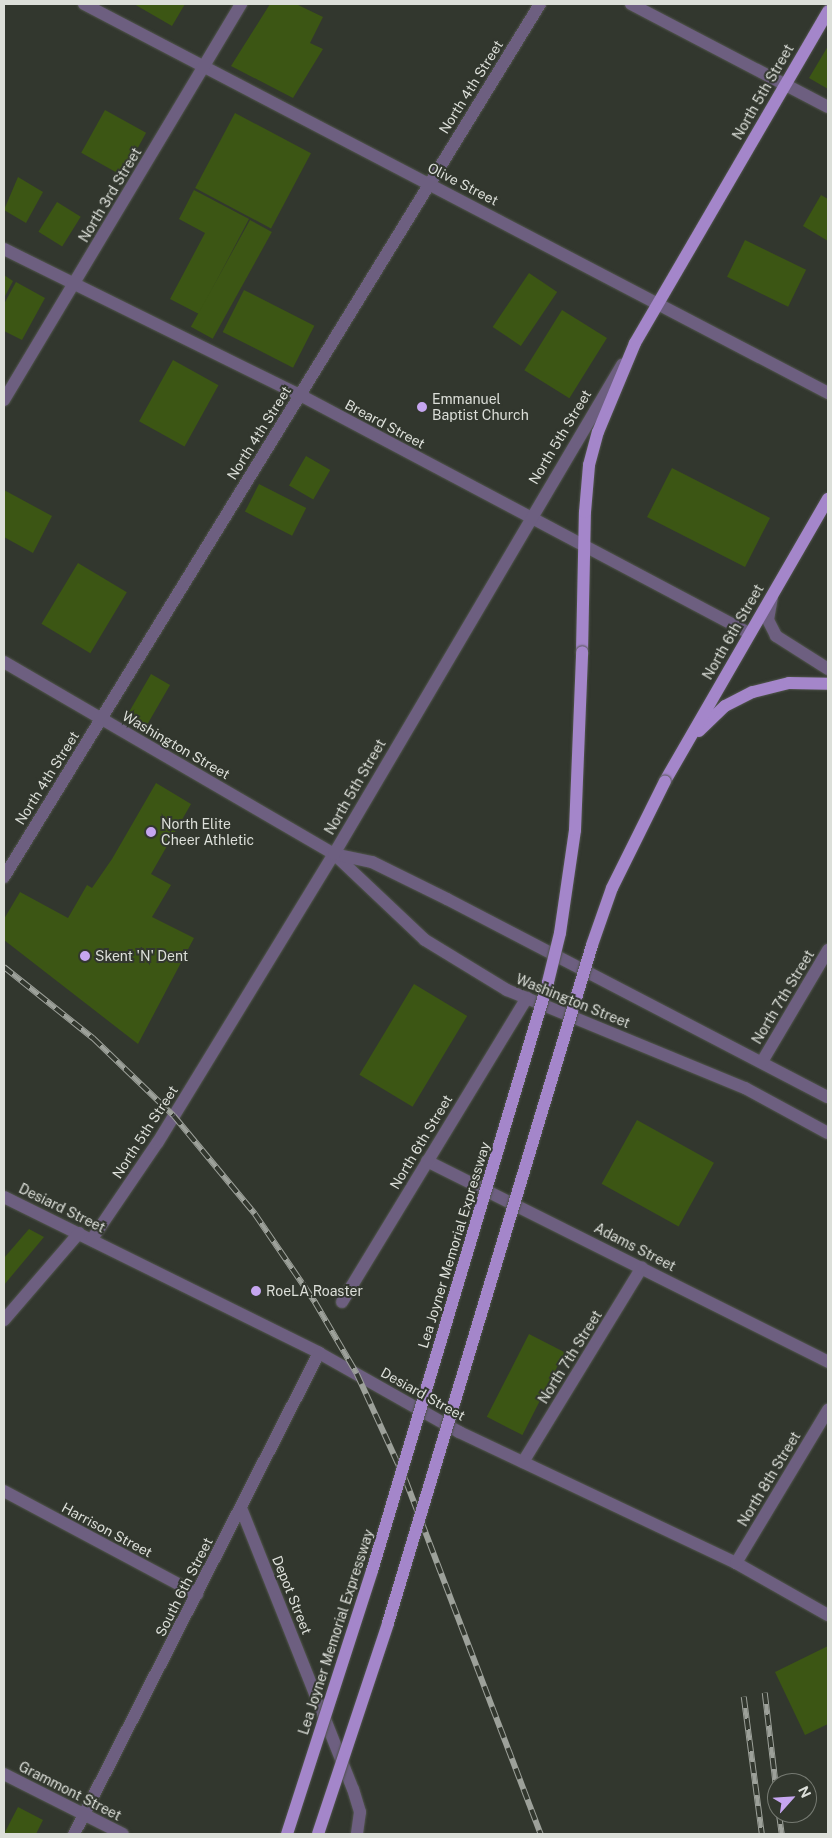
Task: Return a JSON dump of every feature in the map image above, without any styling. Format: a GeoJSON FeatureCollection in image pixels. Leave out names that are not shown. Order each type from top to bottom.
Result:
{"type":"FeatureCollection","features":[{"type":"Feature","properties":{"kind":"main road","name":"North 5th Street"},"geometry":{"type":"LineString","coordinates":[[582,652],[583,546],[589,465],[598,432],[635,343],[828,11]]}},
{"type":"Feature","properties":{"kind":"main road","name":"North 6th Street"},"geometry":{"type":"LineString","coordinates":[[318,1834],[388,1623],[592,945],[612,888],[664,781],[772,592],[828,499]]}},
{"type":"Feature","properties":{"kind":"main road","name":"Lea Joyner Memorial Expressway"},"geometry":{"type":"LineString","coordinates":[[287,1834],[372,1572],[552,966],[575,830],[582,652]]}},
{"type":"Feature","properties":{"kind":"main road"},"geometry":{"type":"LineString","coordinates":[[689,739],[725,706],[753,692],[789,683],[828,684]]}},
{"type":"Feature","properties":{"kind":"street","name":"Olive Street"},"geometry":{"type":"LineString","coordinates":[[84,4],[658,302],[828,393]]}},
{"type":"Feature","properties":{"kind":"street","name":"North 3rd Street"},"geometry":{"type":"LineString","coordinates":[[4,400],[241,4]]}},
{"type":"Feature","properties":{"kind":"street","name":"North 4th Street"},"geometry":{"type":"LineString","coordinates":[[4,877],[540,4]]}},
{"type":"Feature","properties":{"kind":"street"},"geometry":{"type":"LineString","coordinates":[[631,4],[828,107]]}},
{"type":"Feature","properties":{"kind":"street","name":"Breard Street"},"geometry":{"type":"LineString","coordinates":[[4,249],[300,395],[749,633]]}},
{"type":"Feature","properties":{"kind":"street","name":"North 5th Street"},"geometry":{"type":"LineString","coordinates":[[92,1239],[158,1142],[334,854],[529,518],[635,343]]}},
{"type":"Feature","properties":{"kind":"street"},"geometry":{"type":"LineString","coordinates":[[772,592],[768,620],[776,636],[828,669]]}},
{"type":"Feature","properties":{"kind":"street","name":"Washington Street"},"geometry":{"type":"LineString","coordinates":[[4,662],[334,854],[425,940],[507,990],[745,1088],[828,1133]]}},
{"type":"Feature","properties":{"kind":"street","name":"Washington Street"},"geometry":{"type":"LineString","coordinates":[[334,854],[380,866],[763,1060],[828,1097]]}},
{"type":"Feature","properties":{"kind":"street","name":"North 7th Street"},"geometry":{"type":"LineString","coordinates":[[763,1060],[828,950]]}},
{"type":"Feature","properties":{"kind":"street","name":"North 6th Street"},"geometry":{"type":"LineString","coordinates":[[342,1302],[527,998]]}},
{"type":"Feature","properties":{"kind":"street","name":"Adams Street"},"geometry":{"type":"LineString","coordinates":[[427,1161],[642,1267],[828,1362]]}},
{"type":"Feature","properties":{"kind":"street","name":"Desiard Street"},"geometry":{"type":"LineString","coordinates":[[4,1197],[319,1353],[459,1432],[736,1563],[828,1616]]}},
{"type":"Feature","properties":{"kind":"street"},"geometry":{"type":"LineString","coordinates":[[4,1320],[79,1233]]}},
{"type":"Feature","properties":{"kind":"street","name":"North 7th Street"},"geometry":{"type":"LineString","coordinates":[[523,1462],[642,1267]]}},
{"type":"Feature","properties":{"kind":"street","name":"South 6th Street"},"geometry":{"type":"LineString","coordinates":[[74,1834],[319,1353]]}},
{"type":"Feature","properties":{"kind":"street","name":"North 8th Street"},"geometry":{"type":"LineString","coordinates":[[736,1563],[828,1410]]}},
{"type":"Feature","properties":{"kind":"street","name":"Harrison Street"},"geometry":{"type":"LineString","coordinates":[[4,1491],[197,1594]]}},
{"type":"Feature","properties":{"kind":"street","name":"Depot Street"},"geometry":{"type":"LineString","coordinates":[[241,1508],[353,1789],[360,1812],[357,1834]]}},
{"type":"Feature","properties":{"kind":"street","name":"Grammont Street"},"geometry":{"type":"LineString","coordinates":[[4,1774],[123,1834]]}},
{"type":"Feature","properties":{"kind":"building"},"geometry":{"type":"Polygon","coordinates":[[[134,4],[185,4],[172,26],[134,4]]]}},
{"type":"Feature","properties":{"kind":"building"},"geometry":{"type":"Polygon","coordinates":[[[270,4],[296,4],[323,17],[310,43],[323,49],[293,98],[231,66],[270,4]]]}},
{"type":"Feature","properties":{"kind":"building"},"geometry":{"type":"Polygon","coordinates":[[[828,46],[828,89],[809,78],[828,46]]]}},
{"type":"Feature","properties":{"kind":"building"},"geometry":{"type":"Polygon","coordinates":[[[105,110],[146,133],[122,176],[81,153],[105,110]]]}},
{"type":"Feature","properties":{"kind":"building"},"geometry":{"type":"Polygon","coordinates":[[[235,113],[311,153],[271,228],[195,188],[235,113]]]}},
{"type":"Feature","properties":{"kind":"building"},"geometry":{"type":"Polygon","coordinates":[[[18,177],[43,192],[26,223],[4,210],[18,177]]]}},
{"type":"Feature","properties":{"kind":"building"},"geometry":{"type":"Polygon","coordinates":[[[194,190],[249,219],[199,314],[170,299],[205,233],[179,219],[194,190]]]}},
{"type":"Feature","properties":{"kind":"building"},"geometry":{"type":"Polygon","coordinates":[[[821,195],[828,199],[828,241],[803,226],[821,195]]]}},
{"type":"Feature","properties":{"kind":"building"},"geometry":{"type":"Polygon","coordinates":[[[57,202],[81,217],[62,247],[38,232],[57,202]]]}},
{"type":"Feature","properties":{"kind":"building"},"geometry":{"type":"Polygon","coordinates":[[[250,220],[272,232],[213,339],[191,327],[250,220]]]}},
{"type":"Feature","properties":{"kind":"building"},"geometry":{"type":"Polygon","coordinates":[[[745,240],[806,270],[788,307],[727,277],[745,240]]]}},
{"type":"Feature","properties":{"kind":"building"},"geometry":{"type":"Polygon","coordinates":[[[529,273],[557,292],[521,346],[493,327],[529,273]]]}},
{"type":"Feature","properties":{"kind":"building"},"geometry":{"type":"Polygon","coordinates":[[[4,275],[13,281],[4,298],[4,275]]]}},
{"type":"Feature","properties":{"kind":"building"},"geometry":{"type":"Polygon","coordinates":[[[16,282],[45,298],[22,340],[4,331],[4,304],[16,282]]]}},
{"type":"Feature","properties":{"kind":"building"},"geometry":{"type":"Polygon","coordinates":[[[244,290],[314,326],[293,368],[223,332],[244,290]]]}},
{"type":"Feature","properties":{"kind":"building"},"geometry":{"type":"Polygon","coordinates":[[[562,310],[607,338],[569,398],[524,370],[562,310]]]}},
{"type":"Feature","properties":{"kind":"building"},"geometry":{"type":"Polygon","coordinates":[[[173,360],[218,385],[185,446],[139,421],[173,360]]]}},
{"type":"Feature","properties":{"kind":"building"},"geometry":{"type":"Polygon","coordinates":[[[306,456],[330,470],[313,499],[289,485],[306,456]]]}},
{"type":"Feature","properties":{"kind":"building"},"geometry":{"type":"Polygon","coordinates":[[[672,468],[770,518],[745,567],[647,517],[672,468]]]}},
{"type":"Feature","properties":{"kind":"building"},"geometry":{"type":"Polygon","coordinates":[[[259,484],[306,508],[292,536],[245,512],[259,484]]]}},
{"type":"Feature","properties":{"kind":"building"},"geometry":{"type":"Polygon","coordinates":[[[4,490],[52,516],[33,553],[4,537],[4,490]]]}},
{"type":"Feature","properties":{"kind":"building"},"geometry":{"type":"Polygon","coordinates":[[[78,563],[127,592],[90,653],[41,624],[78,563]]]}},
{"type":"Feature","properties":{"kind":"building"},"geometry":{"type":"Polygon","coordinates":[[[151,674],[170,685],[143,732],[124,721],[151,674]]]}},
{"type":"Feature","properties":{"kind":"building"},"geometry":{"type":"Polygon","coordinates":[[[156,783],[191,804],[151,874],[171,885],[152,917],[194,938],[138,1044],[4,940],[4,919],[20,892],[68,918],[87,885],[92,888],[112,859],[156,783]]]}},
{"type":"Feature","properties":{"kind":"building"},"geometry":{"type":"Polygon","coordinates":[[[414,984],[467,1016],[413,1107],[359,1075],[414,984]]]}},
{"type":"Feature","properties":{"kind":"building"},"geometry":{"type":"Polygon","coordinates":[[[637,1120],[714,1163],[679,1227],[602,1184],[637,1120]]]}},
{"type":"Feature","properties":{"kind":"building"},"geometry":{"type":"Polygon","coordinates":[[[29,1229],[44,1237],[4,1285],[4,1258],[29,1229]]]}},
{"type":"Feature","properties":{"kind":"building"},"geometry":{"type":"Polygon","coordinates":[[[529,1334],[565,1352],[522,1435],[487,1417],[529,1334]]]}},
{"type":"Feature","properties":{"kind":"building"},"geometry":{"type":"Polygon","coordinates":[[[828,1646],[828,1724],[805,1735],[775,1672],[828,1646]]]}},
{"type":"Feature","properties":{"kind":"building"},"geometry":{"type":"Polygon","coordinates":[[[18,1807],[43,1820],[36,1834],[4,1834],[18,1807]]]}},
{"type":"Feature","properties":{"kind":"railway"},"geometry":{"type":"LineString","coordinates":[[4,967],[93,1038],[174,1116],[255,1214],[315,1302],[357,1374],[406,1481],[541,1834]]}},
{"type":"Feature","properties":{"kind":"railway"},"geometry":{"type":"LineString","coordinates":[[765,1693],[775,1773]]}},
{"type":"Feature","properties":{"kind":"railway"},"geometry":{"type":"LineString","coordinates":[[744,1697],[762,1834]]}},
{"type":"Feature","properties":{"kind":"railway"},"geometry":{"type":"LineString","coordinates":[[780,1823],[782,1834]]}},
{"type":"Feature","properties":{"kind":"place","name":"Emmanuel Baptist Church"},"geometry":{"type":"Point","coordinates":[422,407]}},
{"type":"Feature","properties":{"kind":"place","name":"North Elite Cheer Athletic"},"geometry":{"type":"Point","coordinates":[151,832]}},
{"type":"Feature","properties":{"kind":"place","name":"Skent 'N' Dent"},"geometry":{"type":"Point","coordinates":[85,956]}},
{"type":"Feature","properties":{"kind":"place","name":"RoeLA Roaster"},"geometry":{"type":"Point","coordinates":[256,1291]}}]}
